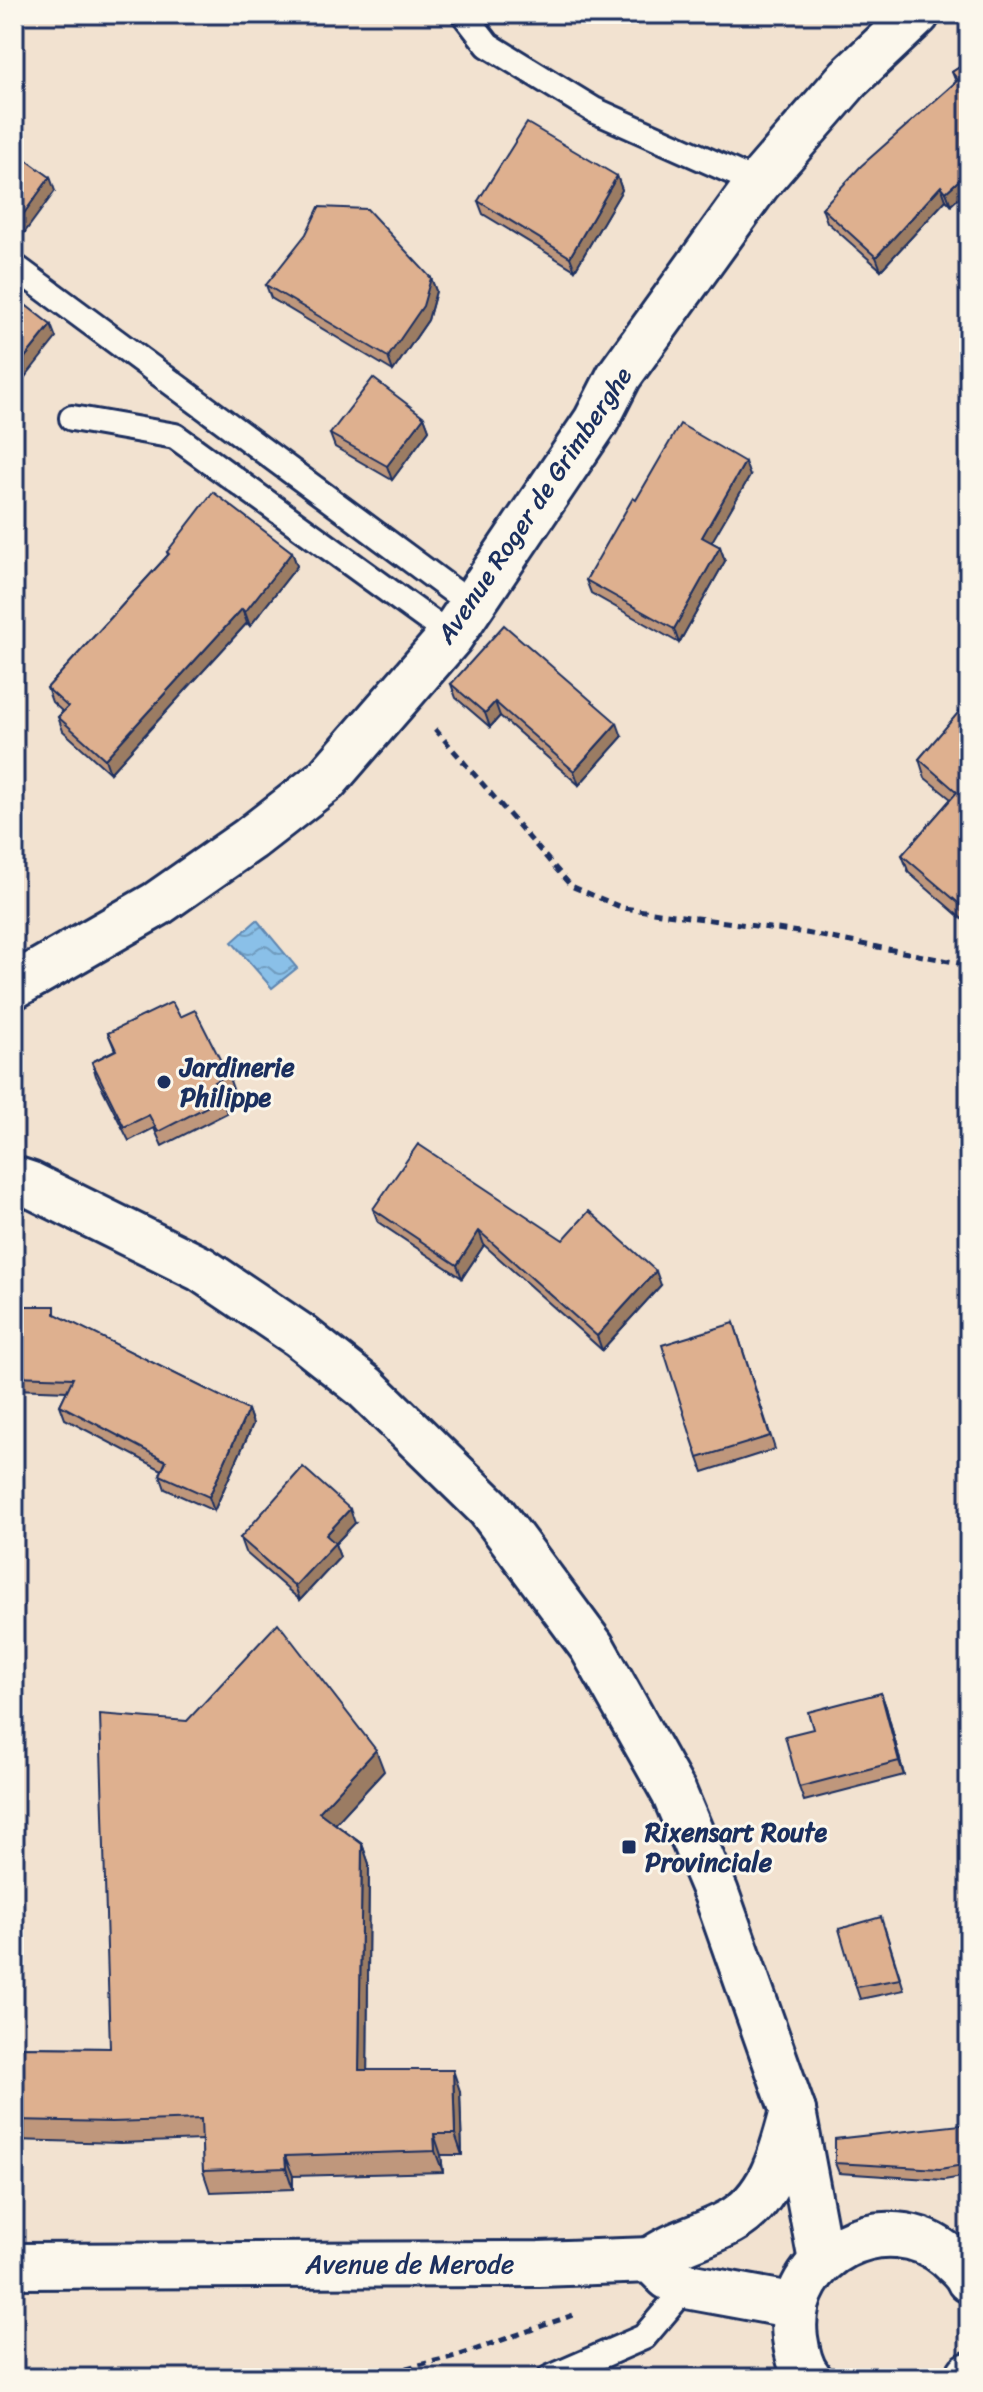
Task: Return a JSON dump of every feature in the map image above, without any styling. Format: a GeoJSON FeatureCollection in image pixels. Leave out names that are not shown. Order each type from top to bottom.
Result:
{"type":"FeatureCollection","features":[{"type":"Feature","properties":{"kind":"street","name":"Avenue Roger de Grimberghe"},"geometry":{"type":"LineString","coordinates":[[14,986],[157,904],[250,839],[326,780],[462,620],[596,421],[619,376],[758,183],[849,78],[917,14]]}},
{"type":"Feature","properties":{"kind":"street"},"geometry":{"type":"LineString","coordinates":[[14,1179],[201,1269],[299,1335],[365,1387],[489,1508],[592,1647],[667,1779],[716,1893],[793,2111],[821,2261]]}},
{"type":"Feature","properties":{"kind":"street"},"geometry":{"type":"LineString","coordinates":[[793,2111],[773,2175],[757,2200],[732,2221],[669,2247],[651,2260],[668,2277],[687,2286],[796,2306]]}},
{"type":"Feature","properties":{"kind":"street"},"geometry":{"type":"LineString","coordinates":[[809,2378],[797,2352],[794,2329],[796,2306],[806,2281],[821,2261],[856,2239],[897,2233],[936,2246],[966,2273],[969,2280]]}},
{"type":"Feature","properties":{"kind":"street","name":"Avenue de Merode"},"geometry":{"type":"LineString","coordinates":[[14,2266],[539,2264],[651,2260]]}},
{"type":"Feature","properties":{"kind":"lane"},"geometry":{"type":"LineString","coordinates":[[464,14],[488,45],[594,110],[758,183]]}},
{"type":"Feature","properties":{"kind":"lane"},"geometry":{"type":"LineString","coordinates":[[18,269],[462,620]]}},
{"type":"Feature","properties":{"kind":"lane"},"geometry":{"type":"LineString","coordinates":[[72,418],[175,436],[462,620]]}},
{"type":"Feature","properties":{"kind":"lane"},"geometry":{"type":"LineString","coordinates":[[550,2378],[644,2337],[687,2286]]}},
{"type":"Feature","properties":{"kind":"path"},"geometry":{"type":"LineString","coordinates":[[402,692],[571,886],[623,908],[806,933],[969,965]]}},
{"type":"Feature","properties":{"kind":"path"},"geometry":{"type":"LineString","coordinates":[[365,2378],[460,2355],[576,2315]]}},
{"type":"Feature","properties":{"kind":"water"},"geometry":{"type":"Polygon","coordinates":[[[257,920],[297,968],[272,988],[232,942],[257,920]]]}},
{"type":"Feature","properties":{"kind":"building"},"geometry":{"type":"Polygon","coordinates":[[[969,61],[969,171],[946,192],[941,186],[876,257],[822,208],[861,166],[958,80],[952,72],[969,61]]]}},
{"type":"Feature","properties":{"kind":"building"},"geometry":{"type":"Polygon","coordinates":[[[527,123],[617,176],[570,257],[478,201],[527,123]]]}},
{"type":"Feature","properties":{"kind":"building"},"geometry":{"type":"Polygon","coordinates":[[[14,151],[50,177],[14,227],[14,151]]]}},
{"type":"Feature","properties":{"kind":"building"},"geometry":{"type":"Polygon","coordinates":[[[319,207],[367,209],[431,278],[423,306],[388,357],[266,285],[306,234],[319,207]]]}},
{"type":"Feature","properties":{"kind":"building"},"geometry":{"type":"Polygon","coordinates":[[[14,296],[51,325],[14,371],[14,296]]]}},
{"type":"Feature","properties":{"kind":"building"},"geometry":{"type":"Polygon","coordinates":[[[373,378],[424,417],[387,466],[330,434],[373,378]]]}},
{"type":"Feature","properties":{"kind":"building"},"geometry":{"type":"Polygon","coordinates":[[[680,424],[745,462],[702,537],[720,547],[674,629],[586,580],[680,424]]]}},
{"type":"Feature","properties":{"kind":"building"},"geometry":{"type":"Polygon","coordinates":[[[213,492],[292,552],[245,612],[242,609],[105,759],[58,717],[68,707],[47,688],[169,554],[167,552],[213,492]]]}},
{"type":"Feature","properties":{"kind":"building"},"geometry":{"type":"Polygon","coordinates":[[[504,625],[617,723],[574,771],[495,702],[485,713],[451,684],[504,625]]]}},
{"type":"Feature","properties":{"kind":"building"},"geometry":{"type":"Polygon","coordinates":[[[968,701],[969,912],[902,855],[957,792],[919,759],[968,701]]]}},
{"type":"Feature","properties":{"kind":"building","name":"Jardinerie Philippe"},"geometry":{"type":"Polygon","coordinates":[[[172,1002],[180,1017],[195,1010],[228,1075],[214,1082],[222,1099],[158,1132],[149,1115],[124,1127],[92,1062],[116,1050],[108,1033],[172,1002]]]}},
{"type":"Feature","properties":{"kind":"building"},"geometry":{"type":"Polygon","coordinates":[[[418,1144],[563,1240],[589,1211],[656,1271],[597,1336],[479,1231],[457,1265],[373,1209],[418,1144]]]}},
{"type":"Feature","properties":{"kind":"building"},"geometry":{"type":"Polygon","coordinates":[[[14,1306],[55,1306],[55,1314],[248,1410],[209,1497],[160,1475],[166,1461],[60,1405],[73,1378],[14,1376],[14,1306]]]}},
{"type":"Feature","properties":{"kind":"building"},"geometry":{"type":"Polygon","coordinates":[[[734,1323],[770,1436],[698,1458],[662,1345],[734,1323]]]}},
{"type":"Feature","properties":{"kind":"building"},"geometry":{"type":"Polygon","coordinates":[[[303,1467],[350,1509],[326,1535],[335,1543],[295,1586],[240,1538],[303,1467]]]}},
{"type":"Feature","properties":{"kind":"building"},"geometry":{"type":"Polygon","coordinates":[[[278,1623],[376,1750],[319,1812],[362,1844],[359,2070],[453,2070],[455,2134],[434,2134],[435,2151],[285,2156],[286,2168],[203,2171],[201,2119],[112,2122],[14,2120],[14,2047],[110,2048],[100,1714],[187,1721],[278,1623]]]}},
{"type":"Feature","properties":{"kind":"building"},"geometry":{"type":"Polygon","coordinates":[[[881,1693],[899,1761],[799,1787],[785,1736],[813,1729],[808,1712],[881,1693]]]}},
{"type":"Feature","properties":{"kind":"building"},"geometry":{"type":"Polygon","coordinates":[[[881,1917],[900,1979],[856,1987],[839,1929],[881,1917]]]}},
{"type":"Feature","properties":{"kind":"building"},"geometry":{"type":"Polygon","coordinates":[[[969,2124],[969,2164],[940,2169],[835,2163],[835,2139],[969,2124]]]}},
{"type":"Feature","properties":{"kind":"place","name":"Jardinerie Philippe"},"geometry":{"type":"Point","coordinates":[164,1082]}},
{"type":"Feature","properties":{"kind":"place","name":"Rixensart Route Provinciale"},"geometry":{"type":"Point","coordinates":[629,1847]}}]}
